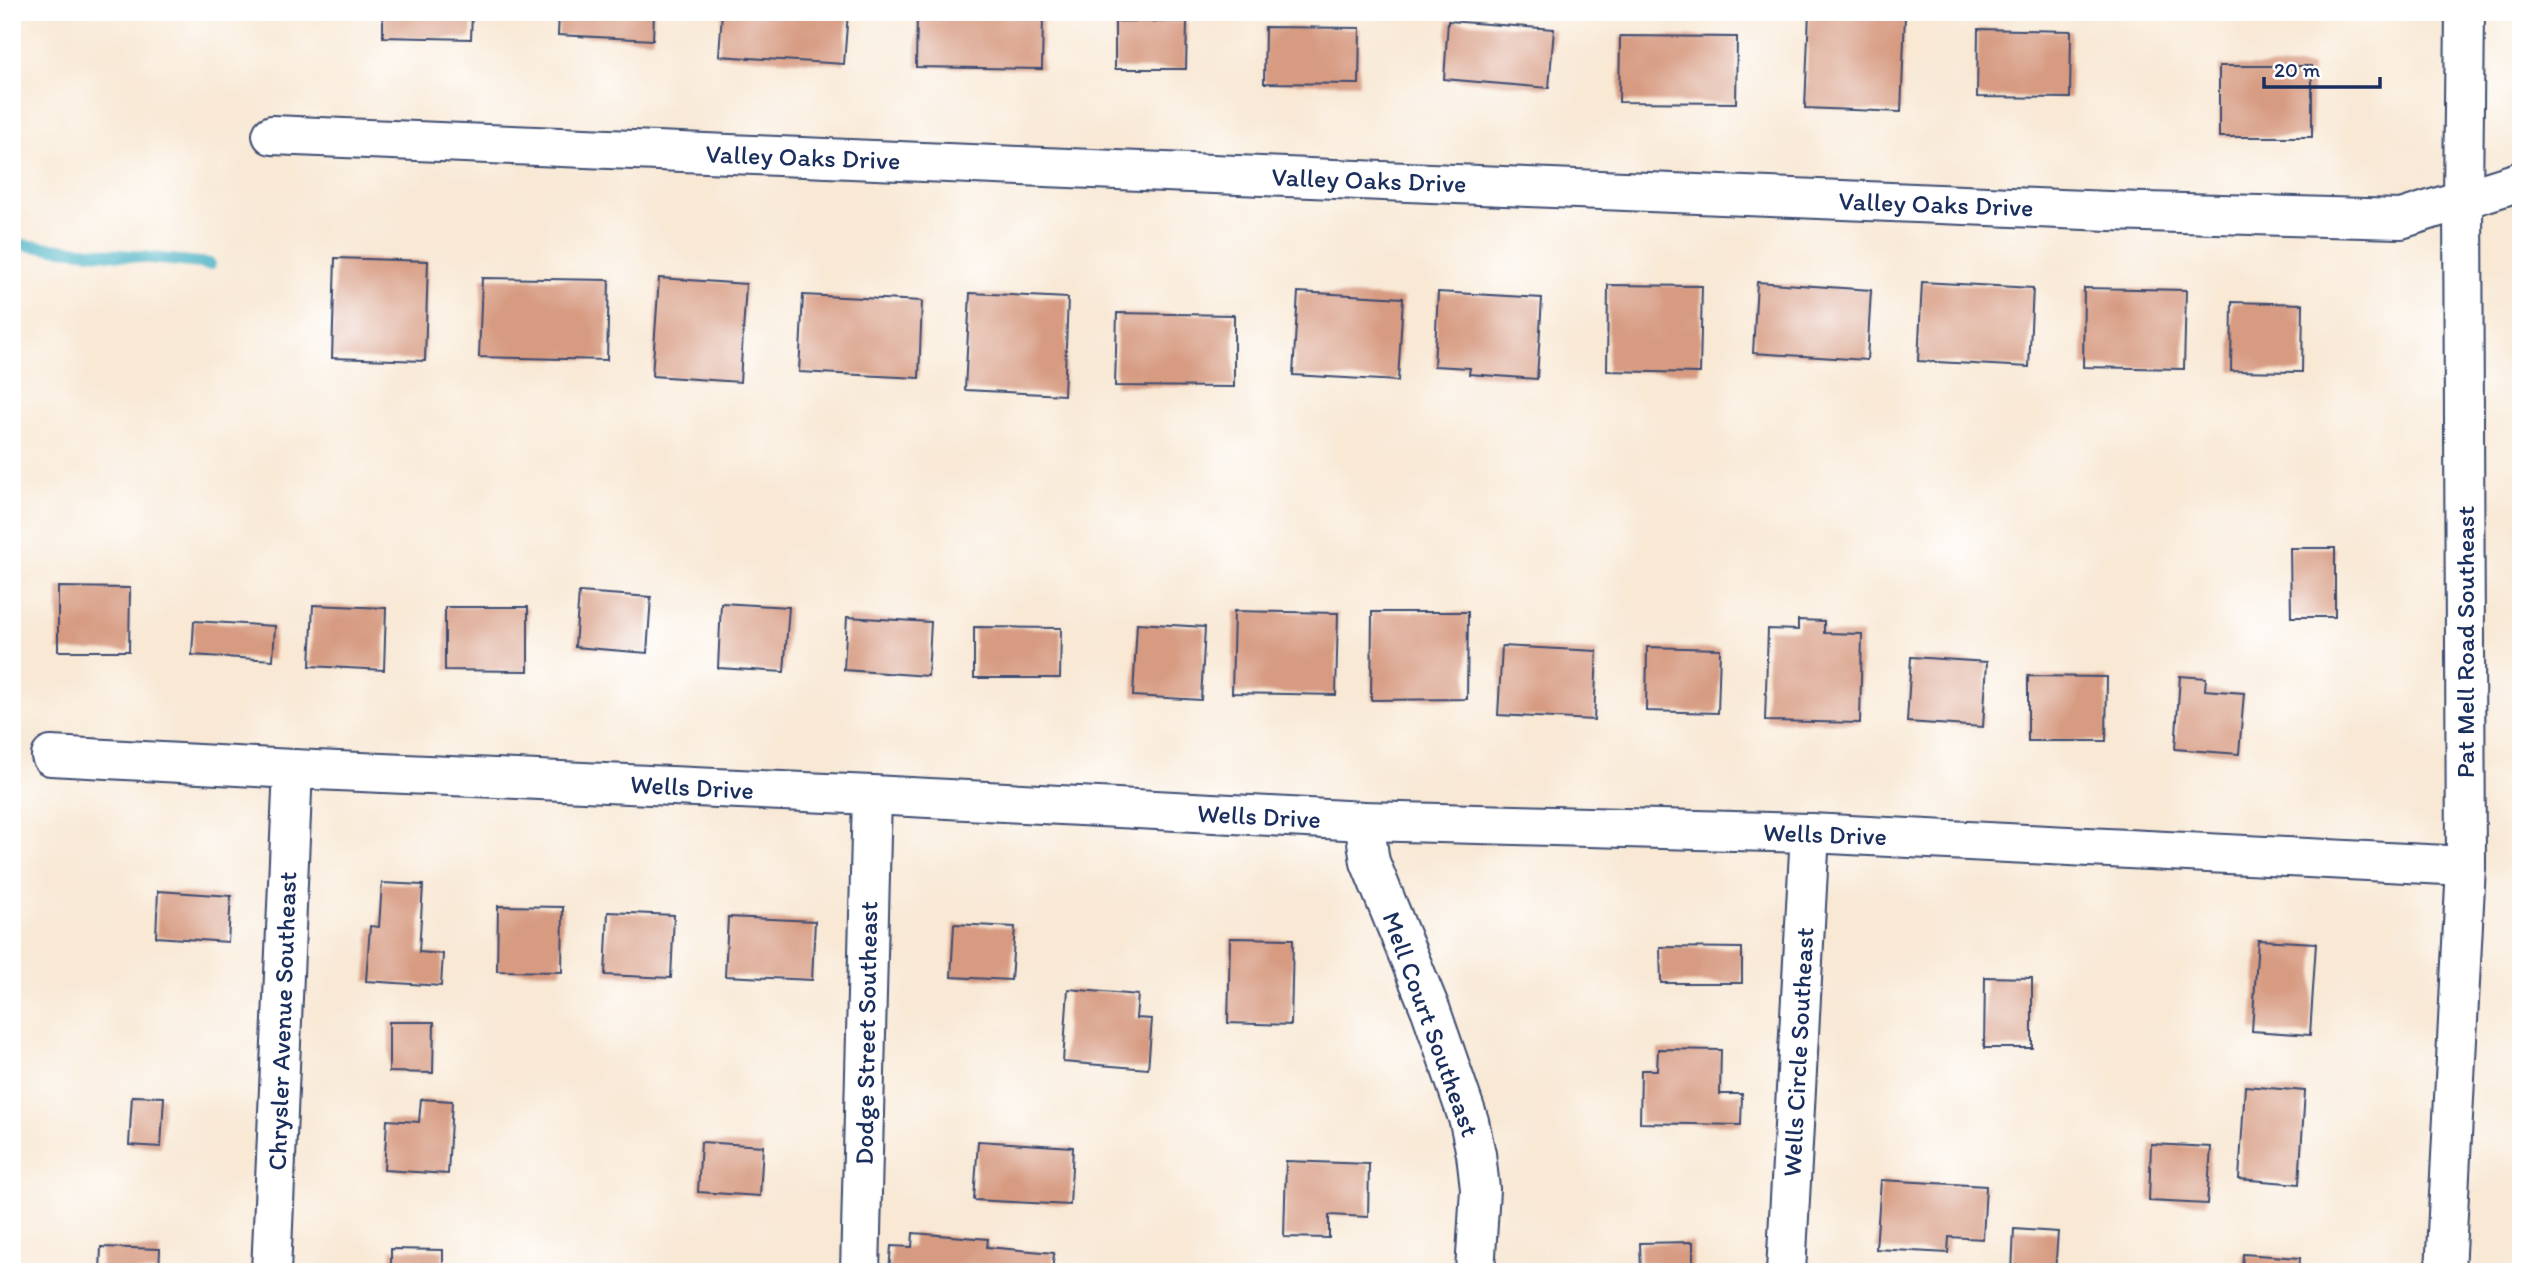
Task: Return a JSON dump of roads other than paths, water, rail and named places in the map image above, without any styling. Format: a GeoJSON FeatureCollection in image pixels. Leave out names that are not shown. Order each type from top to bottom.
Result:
{"type":"FeatureCollection","features":[{"type":"Feature","properties":{"kind":"street","name":"Pat Mell Road Southeast"},"geometry":{"type":"LineString","coordinates":[[2445,1272],[2466,866],[2463,198],[2465,12]]}},
{"type":"Feature","properties":{"kind":"street","name":"Valley Oaks Drive"},"geometry":{"type":"LineString","coordinates":[[272,135],[2109,211],[2400,219],[2521,181]]}},
{"type":"Feature","properties":{"kind":"street","name":"Wells Drive"},"geometry":{"type":"LineString","coordinates":[[51,756],[1364,821],[1810,833],[2466,866]]}},
{"type":"Feature","properties":{"kind":"street","name":"Chrysler Avenue Southeast"},"geometry":{"type":"LineString","coordinates":[[271,1272],[293,769]]}},
{"type":"Feature","properties":{"kind":"street","name":"Dodge Street Southeast"},"geometry":{"type":"LineString","coordinates":[[860,1272],[872,795]]}},
{"type":"Feature","properties":{"kind":"street","name":"Mell Court Southeast"},"geometry":{"type":"LineString","coordinates":[[1364,821],[1370,862],[1431,1011],[1468,1121],[1476,1154],[1480,1189],[1475,1272]]}},
{"type":"Feature","properties":{"kind":"street","name":"Wells Circle Southeast"},"geometry":{"type":"LineString","coordinates":[[1786,1272],[1810,833]]}},
{"type":"Feature","properties":{"kind":"waterway"},"geometry":{"type":"LineString","coordinates":[[12,244],[210,264]]}}]}
